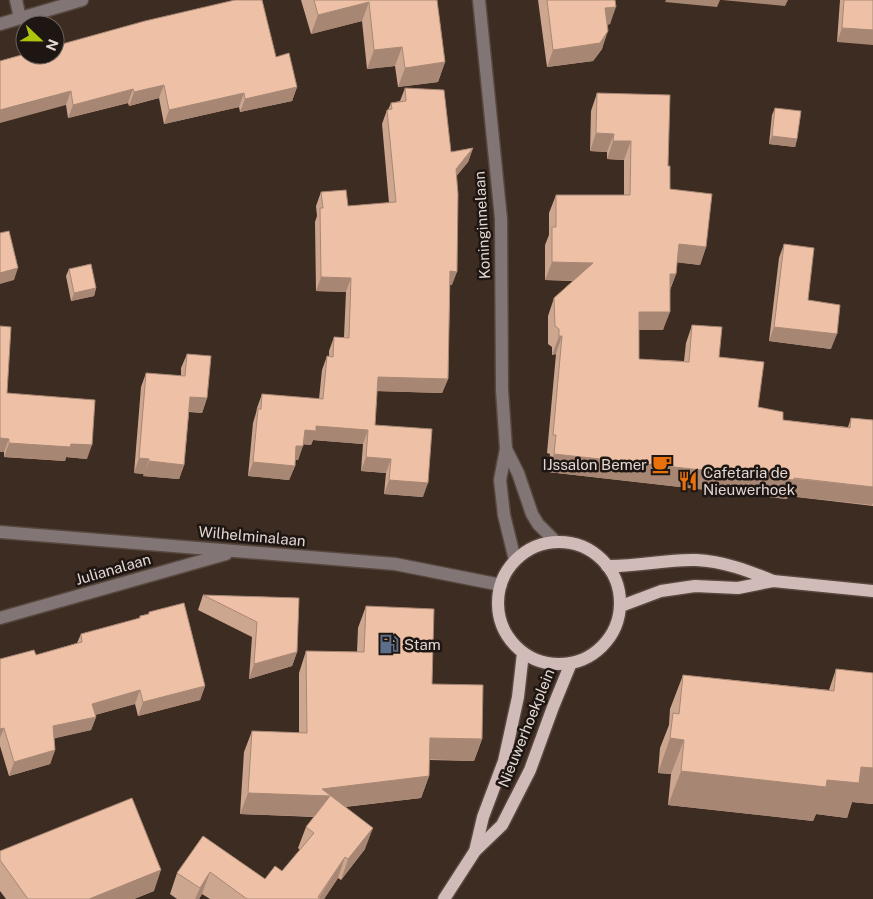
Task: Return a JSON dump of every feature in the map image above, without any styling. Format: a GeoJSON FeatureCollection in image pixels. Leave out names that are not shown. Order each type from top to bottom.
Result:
{"type":"FeatureCollection","features":[{"type":"Feature","properties":{"kind":"main road"},"geometry":{"type":"LineString","coordinates":[[556,542],[582,546],[594,553],[607,566],[614,575],[619,590],[620,606],[618,622],[611,636],[588,658],[571,663],[553,664],[538,661],[523,653],[506,634],[501,623],[498,599],[506,572],[515,560],[539,545],[556,542]]}},
{"type":"Feature","properties":{"kind":"main road"},"geometry":{"type":"LineString","coordinates":[[607,566],[696,560],[743,568],[774,581]]}},
{"type":"Feature","properties":{"kind":"main road"},"geometry":{"type":"LineString","coordinates":[[620,606],[653,593],[677,588],[694,586],[738,588],[774,581],[873,591]]}},
{"type":"Feature","properties":{"kind":"main road","name":"Nieuwerhoekplein"},"geometry":{"type":"LineString","coordinates":[[475,851],[483,817],[504,761],[518,697],[523,653]]}},
{"type":"Feature","properties":{"kind":"main road","name":"Nieuwerhoekplein"},"geometry":{"type":"LineString","coordinates":[[444,899],[475,851],[502,825],[530,770],[571,663]]}},
{"type":"Feature","properties":{"kind":"street"},"geometry":{"type":"LineString","coordinates":[[16,0],[19,15]]}},
{"type":"Feature","properties":{"kind":"street"},"geometry":{"type":"LineString","coordinates":[[30,15],[82,0]]}},
{"type":"Feature","properties":{"kind":"street","name":"Koninginnelaan"},"geometry":{"type":"LineString","coordinates":[[479,0],[501,219],[502,390],[506,448],[500,480],[504,515],[515,560]]}},
{"type":"Feature","properties":{"kind":"street"},"geometry":{"type":"LineString","coordinates":[[0,24],[15,20]]}},
{"type":"Feature","properties":{"kind":"street","name":"Koninginnelaan"},"geometry":{"type":"LineString","coordinates":[[506,448],[518,474],[532,514],[538,524],[556,542]]}},
{"type":"Feature","properties":{"kind":"street","name":"Wilhelminalaan"},"geometry":{"type":"LineString","coordinates":[[0,532],[395,564],[501,585]]}},
{"type":"Feature","properties":{"kind":"street","name":"Julianalaan"},"geometry":{"type":"LineString","coordinates":[[0,618],[234,551]]}},
{"type":"Feature","properties":{"kind":"building"},"geometry":{"type":"Polygon","coordinates":[[[235,0],[262,0],[276,57],[289,53],[297,87],[245,99],[244,93],[169,110],[164,85],[134,92],[133,89],[73,105],[71,91],[0,110],[0,61],[15,57],[15,65],[65,65],[65,43],[145,21],[235,0]]]}},
{"type":"Feature","properties":{"kind":"building"},"geometry":{"type":"Polygon","coordinates":[[[314,0],[437,0],[445,62],[405,68],[402,47],[374,50],[369,2],[318,15],[314,0]]]}},
{"type":"Feature","properties":{"kind":"building"},"geometry":{"type":"Polygon","coordinates":[[[547,0],[615,0],[616,7],[605,8],[608,31],[600,43],[553,50],[547,0]]]}},
{"type":"Feature","properties":{"kind":"building"},"geometry":{"type":"Polygon","coordinates":[[[844,0],[873,0],[873,30],[842,28],[844,0]]]}},
{"type":"Feature","properties":{"kind":"building"},"geometry":{"type":"Polygon","coordinates":[[[405,88],[444,90],[451,152],[473,148],[456,169],[458,194],[457,272],[450,271],[448,379],[378,377],[375,425],[432,429],[428,483],[389,480],[391,459],[366,457],[368,430],[316,426],[316,431],[305,430],[303,446],[296,446],[295,466],[253,462],[258,409],[261,409],[262,394],[323,399],[327,356],[333,357],[334,337],[349,338],[351,278],[321,277],[320,208],[323,208],[321,192],[346,190],[348,206],[396,202],[387,110],[392,109],[391,103],[406,101],[405,88]]]}},
{"type":"Feature","properties":{"kind":"building"},"geometry":{"type":"Polygon","coordinates":[[[597,93],[670,95],[668,166],[670,166],[670,189],[712,194],[706,247],[679,244],[676,274],[670,274],[670,312],[639,312],[639,359],[689,362],[692,325],[722,327],[719,357],[764,362],[758,407],[783,412],[783,420],[850,428],[851,418],[873,420],[873,487],[554,454],[556,435],[553,435],[562,336],[559,336],[559,329],[555,326],[554,298],[593,263],[552,262],[552,227],[556,227],[556,195],[630,195],[631,141],[613,141],[614,134],[596,133],[597,93]]]}},
{"type":"Feature","properties":{"kind":"building"},"geometry":{"type":"Polygon","coordinates":[[[775,108],[801,111],[797,139],[772,136],[775,108]]]}},
{"type":"Feature","properties":{"kind":"building"},"geometry":{"type":"Polygon","coordinates":[[[9,231],[18,268],[0,273],[0,233],[9,231]]]}},
{"type":"Feature","properties":{"kind":"building"},"geometry":{"type":"Polygon","coordinates":[[[784,244],[814,248],[808,300],[840,305],[837,334],[774,327],[784,244]]]}},
{"type":"Feature","properties":{"kind":"building"},"geometry":{"type":"Polygon","coordinates":[[[91,264],[96,288],[74,293],[69,269],[91,264]]]}},
{"type":"Feature","properties":{"kind":"building"},"geometry":{"type":"Polygon","coordinates":[[[0,326],[11,327],[7,393],[95,400],[92,445],[71,444],[70,447],[9,443],[9,439],[0,438],[0,326]]]}},
{"type":"Feature","properties":{"kind":"building"},"geometry":{"type":"Polygon","coordinates":[[[187,354],[211,356],[207,398],[190,397],[184,465],[139,458],[146,373],[185,376],[187,354]]]}},
{"type":"Feature","properties":{"kind":"building"},"geometry":{"type":"Polygon","coordinates":[[[203,595],[299,598],[297,652],[254,664],[257,622],[203,595]]]}},
{"type":"Feature","properties":{"kind":"building"},"geometry":{"type":"Polygon","coordinates":[[[184,603],[205,686],[143,702],[140,690],[92,704],[96,717],[53,726],[55,750],[14,762],[4,728],[0,729],[0,659],[34,650],[36,655],[82,642],[81,634],[140,618],[140,616],[149,614],[149,612],[184,603]]]}},
{"type":"Feature","properties":{"kind":"building"},"geometry":{"type":"Polygon","coordinates":[[[366,606],[434,609],[432,684],[483,685],[482,739],[430,738],[429,776],[322,789],[373,828],[348,859],[345,857],[318,897],[321,899],[247,899],[210,872],[200,888],[177,873],[203,836],[265,879],[275,866],[282,871],[314,833],[306,827],[330,796],[248,793],[252,731],[307,733],[306,651],[364,652],[366,606]]]}},
{"type":"Feature","properties":{"kind":"building"},"geometry":{"type":"Polygon","coordinates":[[[836,669],[873,673],[873,768],[861,767],[859,783],[827,780],[826,787],[681,771],[684,740],[670,738],[673,713],[679,714],[683,675],[834,691],[836,669]]]}},
{"type":"Feature","properties":{"kind":"building"},"geometry":{"type":"Polygon","coordinates":[[[132,798],[161,870],[89,899],[28,899],[0,860],[0,851],[132,798]]]}},
{"type":"Feature","properties":{"kind":"place","name":"IJssalon Bemer"},"geometry":{"type":"Point","coordinates":[662,464]}},
{"type":"Feature","properties":{"kind":"place","name":"Cafetaria de Nieuwerhoek"},"geometry":{"type":"Point","coordinates":[688,481]}},
{"type":"Feature","properties":{"kind":"place","name":"Stam"},"geometry":{"type":"Point","coordinates":[389,644]}}]}
